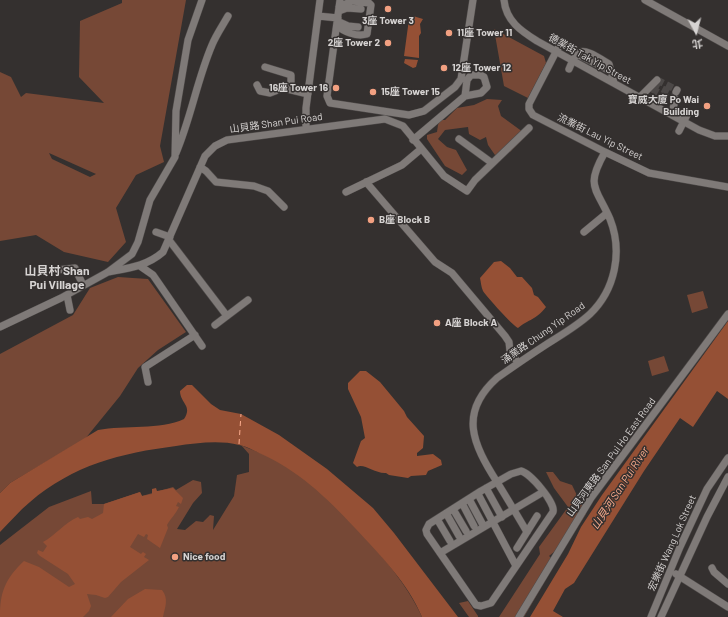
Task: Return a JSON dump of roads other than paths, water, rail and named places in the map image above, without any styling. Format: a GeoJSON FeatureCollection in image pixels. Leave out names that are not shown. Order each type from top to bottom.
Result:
{"type":"FeatureCollection","features":[{"type":"Feature","properties":{"kind":"street"},"geometry":{"type":"LineString","coordinates":[[174,157],[176,112],[188,40],[202,0]]}},
{"type":"Feature","properties":{"kind":"street"},"geometry":{"type":"LineString","coordinates":[[306,128],[308,94],[320,0]]}},
{"type":"Feature","properties":{"kind":"street"},"geometry":{"type":"LineString","coordinates":[[338,14],[341,30],[350,33],[367,34],[371,5],[369,3],[352,1],[338,14],[328,96],[330,103],[409,115],[424,111],[455,87],[462,79],[473,0]]}},
{"type":"Feature","properties":{"kind":"street","name":"德業街 Tak Yip Street"},"geometry":{"type":"LineString","coordinates":[[504,0],[509,18],[515,26],[558,49],[574,61],[672,115],[686,118],[708,134],[728,136]]}},
{"type":"Feature","properties":{"kind":"street"},"geometry":{"type":"LineString","coordinates":[[645,0],[728,46]]}},
{"type":"Feature","properties":{"kind":"street"},"geometry":{"type":"LineString","coordinates":[[318,16],[338,14],[347,8],[361,8]]}},
{"type":"Feature","properties":{"kind":"street"},"geometry":{"type":"LineString","coordinates":[[338,14],[348,26],[358,28]]}},
{"type":"Feature","properties":{"kind":"street"},"geometry":{"type":"LineString","coordinates":[[0,328],[67,295],[108,272],[132,254],[138,242],[150,200],[184,136],[201,75],[212,44],[228,16]]}},
{"type":"Feature","properties":{"kind":"street","name":"流業街 Lau Yip Street"},"geometry":{"type":"LineString","coordinates":[[558,49],[529,104],[530,112],[533,115],[604,152],[649,172],[728,187]]}},
{"type":"Feature","properties":{"kind":"street"},"geometry":{"type":"LineString","coordinates":[[569,69],[577,54],[612,72],[614,83]]}},
{"type":"Feature","properties":{"kind":"street"},"geometry":{"type":"LineString","coordinates":[[265,67],[291,75],[291,90]]}},
{"type":"Feature","properties":{"kind":"street"},"geometry":{"type":"LineString","coordinates":[[640,97],[651,89],[657,80]]}},
{"type":"Feature","properties":{"kind":"street"},"geometry":{"type":"LineString","coordinates":[[257,85],[260,91],[270,93],[282,88],[308,94]]}},
{"type":"Feature","properties":{"kind":"street"},"geometry":{"type":"LineString","coordinates":[[413,140],[465,96]]}},
{"type":"Feature","properties":{"kind":"street"},"geometry":{"type":"LineString","coordinates":[[672,115],[675,97]]}},
{"type":"Feature","properties":{"kind":"street"},"geometry":{"type":"LineString","coordinates":[[679,131],[686,118]]}},
{"type":"Feature","properties":{"kind":"street","name":"山貝路 Shan Pui Road"},"geometry":{"type":"LineString","coordinates":[[108,272],[140,266],[154,261],[163,252],[170,239],[205,156],[215,146],[227,140],[306,128],[385,119],[402,126],[444,176],[467,191],[475,180],[492,163]]}},
{"type":"Feature","properties":{"kind":"street"},"geometry":{"type":"LineString","coordinates":[[459,139],[492,163],[529,128]]}},
{"type":"Feature","properties":{"kind":"street"},"geometry":{"type":"LineString","coordinates":[[346,192],[402,165],[421,149]]}},
{"type":"Feature","properties":{"kind":"street","name":"涌業路 Chung Yip Road"},"geometry":{"type":"LineString","coordinates":[[527,532],[476,444],[473,429],[473,416],[477,404],[490,384],[518,363],[584,319],[604,297],[613,274],[616,255],[614,230],[597,195],[594,181],[596,169],[604,152]]}},
{"type":"Feature","properties":{"kind":"street"},"geometry":{"type":"LineString","coordinates":[[200,167],[216,182],[254,186],[268,191],[284,207]]}},
{"type":"Feature","properties":{"kind":"street"},"geometry":{"type":"LineString","coordinates":[[366,182],[435,262],[452,273],[505,336],[509,342],[510,352],[518,363]]}},
{"type":"Feature","properties":{"kind":"street"},"geometry":{"type":"LineString","coordinates":[[584,232],[607,213]]}},
{"type":"Feature","properties":{"kind":"street"},"geometry":{"type":"LineString","coordinates":[[156,232],[170,239],[227,316]]}},
{"type":"Feature","properties":{"kind":"street"},"geometry":{"type":"LineString","coordinates":[[140,266],[153,275],[202,346]]}},
{"type":"Feature","properties":{"kind":"street"},"geometry":{"type":"LineString","coordinates":[[57,270],[75,268],[83,285]]}},
{"type":"Feature","properties":{"kind":"street"},"geometry":{"type":"LineString","coordinates":[[67,295],[70,310]]}},
{"type":"Feature","properties":{"kind":"street"},"geometry":{"type":"LineString","coordinates":[[215,325],[248,300]]}},
{"type":"Feature","properties":{"kind":"street","name":"山貝河東路 San Pui Ho East Road"},"geometry":{"type":"LineString","coordinates":[[519,617],[591,498],[728,314]]}},
{"type":"Feature","properties":{"kind":"street"},"geometry":{"type":"LineString","coordinates":[[148,382],[145,367],[195,335]]}},
{"type":"Feature","properties":{"kind":"street","name":"宏樂街 Wang Lok Street"},"geometry":{"type":"LineString","coordinates":[[651,617],[680,547],[707,489],[728,458]]}},
{"type":"Feature","properties":{"kind":"street"},"geometry":{"type":"LineString","coordinates":[[517,472],[525,472],[553,504],[553,512],[491,603],[481,606],[476,605],[471,599],[427,534],[426,530],[429,524],[486,488],[517,472]]}},
{"type":"Feature","properties":{"kind":"street","name":"宏樂街 Wang Lok Street"},"geometry":{"type":"LineString","coordinates":[[661,617],[706,517],[728,477]]}},
{"type":"Feature","properties":{"kind":"street"},"geometry":{"type":"LineString","coordinates":[[486,488],[502,517]]}},
{"type":"Feature","properties":{"kind":"street"},"geometry":{"type":"LineString","coordinates":[[440,553],[450,544],[502,517],[543,492]]}},
{"type":"Feature","properties":{"kind":"street"},"geometry":{"type":"LineString","coordinates":[[478,494],[516,566]]}},
{"type":"Feature","properties":{"kind":"street"},"geometry":{"type":"LineString","coordinates":[[469,499],[479,528]]}},
{"type":"Feature","properties":{"kind":"street"},"geometry":{"type":"LineString","coordinates":[[462,503],[479,528]]}},
{"type":"Feature","properties":{"kind":"street"},"geometry":{"type":"LineString","coordinates":[[453,509],[466,531]]}},
{"type":"Feature","properties":{"kind":"street"},"geometry":{"type":"LineString","coordinates":[[446,513],[459,536]]}},
{"type":"Feature","properties":{"kind":"street"},"geometry":{"type":"LineString","coordinates":[[517,548],[537,516]]}},
{"type":"Feature","properties":{"kind":"street"},"geometry":{"type":"LineString","coordinates":[[437,519],[450,544]]}},
{"type":"Feature","properties":{"kind":"street"},"geometry":{"type":"LineString","coordinates":[[712,568],[714,572],[728,584]]}},
{"type":"Feature","properties":{"kind":"street"},"geometry":{"type":"LineString","coordinates":[[671,571],[728,607]]}},
{"type":"Feature","properties":{"kind":"water"},"geometry":{"type":"Polygon","coordinates":[[[413,16],[423,19],[420,24],[421,33],[419,36],[419,58],[404,56],[409,19],[413,16]]]}},
{"type":"Feature","properties":{"kind":"water"},"geometry":{"type":"Polygon","coordinates":[[[405,59],[418,60],[416,67],[413,68],[404,63],[405,59]]]}},
{"type":"Feature","properties":{"kind":"water"},"geometry":{"type":"Polygon","coordinates":[[[501,261],[510,268],[517,277],[522,277],[532,288],[534,295],[538,297],[546,307],[536,317],[518,328],[495,305],[482,288],[480,278],[494,262],[501,261]]]}},
{"type":"Feature","properties":{"kind":"water","name":"山貝河 San Pui River"},"geometry":{"type":"Polygon","coordinates":[[[728,321],[728,399],[717,391],[693,427],[680,418],[644,471],[574,583],[565,589],[553,611],[563,617],[530,617],[568,554],[581,527],[602,495],[728,321]]]}},
{"type":"Feature","properties":{"kind":"water"},"geometry":{"type":"Polygon","coordinates":[[[360,371],[366,371],[380,382],[424,436],[423,448],[417,453],[417,456],[433,454],[441,460],[442,465],[428,471],[426,475],[411,476],[408,478],[389,475],[363,466],[357,467],[353,463],[361,441],[365,438],[361,417],[348,389],[348,383],[360,371]]]}},
{"type":"Feature","properties":{"kind":"water"},"geometry":{"type":"Polygon","coordinates":[[[187,385],[192,385],[211,404],[220,410],[241,414],[279,435],[327,469],[373,508],[458,617],[422,617],[409,593],[393,570],[355,528],[322,495],[299,476],[273,460],[247,447],[232,443],[200,443],[156,449],[136,452],[98,463],[63,479],[46,489],[26,505],[0,532],[0,493],[10,483],[98,430],[164,425],[184,419],[187,408],[180,391],[187,385]]]}},
{"type":"Feature","properties":{"kind":"water"},"geometry":{"type":"Polygon","coordinates":[[[156,488],[157,491],[173,488],[183,498],[181,504],[178,502],[176,506],[179,507],[167,525],[168,528],[160,548],[147,539],[148,535],[146,534],[144,537],[138,534],[130,547],[141,554],[143,552],[146,554],[144,557],[149,560],[121,582],[108,597],[105,598],[87,594],[91,606],[89,611],[83,617],[0,617],[1,600],[5,586],[12,574],[24,561],[39,567],[69,587],[75,584],[68,574],[37,553],[38,550],[43,552],[47,546],[43,542],[68,522],[78,517],[80,519],[88,517],[92,519],[103,513],[104,504],[140,492],[142,496],[152,494],[152,489],[156,488]]]}},
{"type":"Feature","properties":{"kind":"water"},"geometry":{"type":"Polygon","coordinates":[[[145,589],[162,590],[164,593],[166,600],[163,617],[111,617],[128,599],[145,589]]]}},
{"type":"Feature","properties":{"kind":"tunnel"},"geometry":{"type":"LineString","coordinates":[[657,80],[677,90]]}},
{"type":"Feature","properties":{"kind":"tunnel"},"geometry":{"type":"LineString","coordinates":[[653,84],[676,96]]}},
{"type":"Feature","properties":{"kind":"tunnel"},"geometry":{"type":"LineString","coordinates":[[652,89],[672,100]]}},
{"type":"Feature","properties":{"kind":"place","name":"3座 Tower 3"},"geometry":{"type":"Point","coordinates":[388,9]}},
{"type":"Feature","properties":{"kind":"place","name":"11座 Tower 11"},"geometry":{"type":"Point","coordinates":[449,33]}},
{"type":"Feature","properties":{"kind":"place","name":"2座 Tower 2"},"geometry":{"type":"Point","coordinates":[388,43]}},
{"type":"Feature","properties":{"kind":"place","name":"12座 Tower 12"},"geometry":{"type":"Point","coordinates":[444,68]}},
{"type":"Feature","properties":{"kind":"place","name":"16座 Tower 16"},"geometry":{"type":"Point","coordinates":[336,88]}},
{"type":"Feature","properties":{"kind":"place","name":"15座 Tower 15"},"geometry":{"type":"Point","coordinates":[373,92]}},
{"type":"Feature","properties":{"kind":"place","name":"寶威大廈 Po Wai Building"},"geometry":{"type":"Point","coordinates":[707,106]}},
{"type":"Feature","properties":{"kind":"place","name":"B座 Block B"},"geometry":{"type":"Point","coordinates":[371,220]}},
{"type":"Feature","properties":{"kind":"place","name":"A座 Block A"},"geometry":{"type":"Point","coordinates":[437,323]}},
{"type":"Feature","properties":{"kind":"place","name":"Nice food"},"geometry":{"type":"Point","coordinates":[175,557]}},
{"type":"Feature","properties":{"kind":"district","name":"山貝村 Shan Pui Village"},"geometry":{"type":"Point","coordinates":[57,278]}}]}
